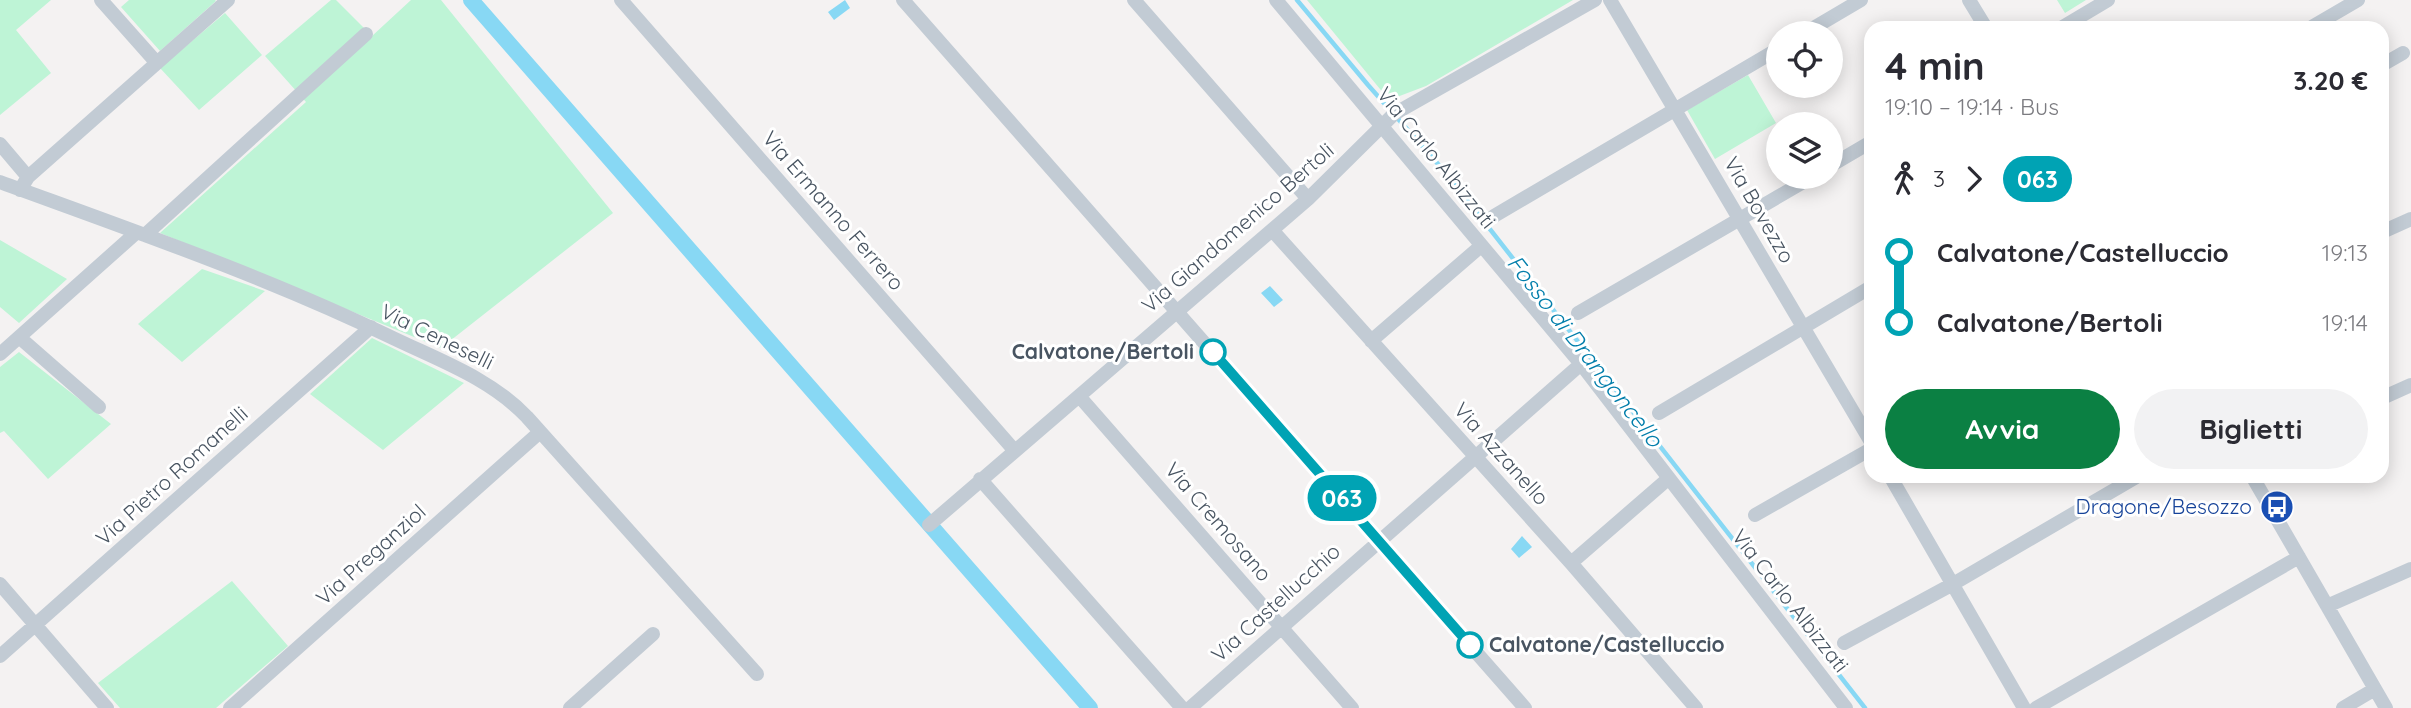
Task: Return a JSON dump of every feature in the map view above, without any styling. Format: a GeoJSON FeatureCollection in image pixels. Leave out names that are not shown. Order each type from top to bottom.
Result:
{"type":"FeatureCollection","features":[{"type":"Feature","properties":{"kind":"street"},"geometry":{"type":"LineString","coordinates":[[101,0],[156,62]]}},
{"type":"Feature","properties":{"kind":"street"},"geometry":{"type":"LineString","coordinates":[[0,145],[24,183],[156,62],[229,0]]}},
{"type":"Feature","properties":{"kind":"street","name":"Via Ermanno Ferrero"},"geometry":{"type":"LineString","coordinates":[[621,0],[1014,450]]}},
{"type":"Feature","properties":{"kind":"street"},"geometry":{"type":"LineString","coordinates":[[903,0],[1525,708]]}},
{"type":"Feature","properties":{"kind":"street"},"geometry":{"type":"LineString","coordinates":[[1134,0],[1308,199]]}},
{"type":"Feature","properties":{"kind":"street","name":"Via Carlo Albizzati"},"geometry":{"type":"LineString","coordinates":[[1276,0],[1581,364],[1846,708]]}},
{"type":"Feature","properties":{"kind":"street","name":"Via Giandomenico Bertoli"},"geometry":{"type":"LineString","coordinates":[[929,525],[1308,199],[1384,127],[1394,114],[1595,0]]}},
{"type":"Feature","properties":{"kind":"street","name":"Via Bovezzo"},"geometry":{"type":"LineString","coordinates":[[1610,0],[1864,430]]}},
{"type":"Feature","properties":{"kind":"street"},"geometry":{"type":"LineString","coordinates":[[1825,21],[1861,0]]}},
{"type":"Feature","properties":{"kind":"street"},"geometry":{"type":"LineString","coordinates":[[1969,0],[1982,21]]}},
{"type":"Feature","properties":{"kind":"street"},"geometry":{"type":"LineString","coordinates":[[2073,21],[2108,0]]}},
{"type":"Feature","properties":{"kind":"street"},"geometry":{"type":"LineString","coordinates":[[2322,21],[2358,0]]}},
{"type":"Feature","properties":{"kind":"street"},"geometry":{"type":"LineString","coordinates":[[0,354],[141,234],[366,34]]}},
{"type":"Feature","properties":{"kind":"street"},"geometry":{"type":"LineString","coordinates":[[2389,61],[2403,53]]}},
{"type":"Feature","properties":{"kind":"street"},"geometry":{"type":"LineString","coordinates":[[1494,216],[1766,57]]}},
{"type":"Feature","properties":{"kind":"street"},"geometry":{"type":"LineString","coordinates":[[1843,158],[1864,146]]}},
{"type":"Feature","properties":{"kind":"street","name":"Via Ceneselli"},"geometry":{"type":"LineString","coordinates":[[0,182],[24,183],[141,234],[261,278],[371,327],[485,383],[517,407],[757,674]]}},
{"type":"Feature","properties":{"kind":"street"},"geometry":{"type":"LineString","coordinates":[[1578,313],[1792,189]]}},
{"type":"Feature","properties":{"kind":"street"},"geometry":{"type":"LineString","coordinates":[[2389,229],[2411,219]]}},
{"type":"Feature","properties":{"kind":"street","name":"Via Azzanello"},"geometry":{"type":"LineString","coordinates":[[1272,230],[1571,563],[1696,708]]}},
{"type":"Feature","properties":{"kind":"street"},"geometry":{"type":"LineString","coordinates":[[1371,341],[1481,246]]}},
{"type":"Feature","properties":{"kind":"street"},"geometry":{"type":"LineString","coordinates":[[1659,413],[1864,292]]}},
{"type":"Feature","properties":{"kind":"street","name":"Via Pietro Romanelli"},"geometry":{"type":"LineString","coordinates":[[0,656],[371,327]]}},
{"type":"Feature","properties":{"kind":"street"},"geometry":{"type":"LineString","coordinates":[[19,337],[99,407]]}},
{"type":"Feature","properties":{"kind":"street","name":"Via Castellucchio"},"geometry":{"type":"LineString","coordinates":[[1190,708],[1581,364]]}},
{"type":"Feature","properties":{"kind":"street"},"geometry":{"type":"LineString","coordinates":[[2389,395],[2411,385]]}},
{"type":"Feature","properties":{"kind":"street","name":"Via Cremosano"},"geometry":{"type":"LineString","coordinates":[[1079,396],[1352,708]]}},
{"type":"Feature","properties":{"kind":"street","name":"Via Preganziol"},"geometry":{"type":"LineString","coordinates":[[230,708],[540,432]]}},
{"type":"Feature","properties":{"kind":"street"},"geometry":{"type":"LineString","coordinates":[[1755,515],[1864,453]]}},
{"type":"Feature","properties":{"kind":"street"},"geometry":{"type":"LineString","coordinates":[[1571,563],[1669,478]]}},
{"type":"Feature","properties":{"kind":"street"},"geometry":{"type":"LineString","coordinates":[[980,479],[1182,708]]}},
{"type":"Feature","properties":{"kind":"street"},"geometry":{"type":"LineString","coordinates":[[1895,483],[2024,708]]}},
{"type":"Feature","properties":{"kind":"street"},"geometry":{"type":"LineString","coordinates":[[1844,643],[1953,584],[2126,483]]}},
{"type":"Feature","properties":{"kind":"street"},"geometry":{"type":"LineString","coordinates":[[2256,483],[2386,708]]}},
{"type":"Feature","properties":{"kind":"street"},"geometry":{"type":"LineString","coordinates":[[2036,708],[2299,557]]}},
{"type":"Feature","properties":{"kind":"street"},"geometry":{"type":"LineString","coordinates":[[2327,606],[2411,569]]}},
{"type":"Feature","properties":{"kind":"street"},"geometry":{"type":"LineString","coordinates":[[0,584],[107,708]]}},
{"type":"Feature","properties":{"kind":"street"},"geometry":{"type":"LineString","coordinates":[[570,708],[653,634]]}},
{"type":"Feature","properties":{"kind":"street"},"geometry":{"type":"LineString","coordinates":[[2343,708],[2375,690]]}},
{"type":"Feature","properties":{"kind":"green space"},"geometry":{"type":"Polygon","coordinates":[[[0,0],[51,0],[16,30],[51,73],[0,115],[0,0]]]}},
{"type":"Feature","properties":{"kind":"green space"},"geometry":{"type":"Polygon","coordinates":[[[129,0],[216,1],[160,51],[121,7],[129,0]]]}},
{"type":"Feature","properties":{"kind":"green space"},"geometry":{"type":"Polygon","coordinates":[[[331,0],[336,0],[372,36],[411,0],[441,0],[613,213],[441,348],[160,233],[306,102],[265,56],[331,0]]]}},
{"type":"Feature","properties":{"kind":"green space"},"geometry":{"type":"Polygon","coordinates":[[[1307,0],[1573,0],[1426,86],[1389,100],[1307,0]]]}},
{"type":"Feature","properties":{"kind":"green space"},"geometry":{"type":"Polygon","coordinates":[[[2057,0],[2086,0],[2065,13],[2057,0]]]}},
{"type":"Feature","properties":{"kind":"green space"},"geometry":{"type":"Polygon","coordinates":[[[225,13],[262,55],[199,110],[160,68],[225,13]]]}},
{"type":"Feature","properties":{"kind":"green space"},"geometry":{"type":"Polygon","coordinates":[[[1748,75],[1770,112],[1766,112],[1766,129],[1715,159],[1687,110],[1748,75]]]}},
{"type":"Feature","properties":{"kind":"green space"},"geometry":{"type":"Polygon","coordinates":[[[0,240],[67,279],[19,323],[0,307],[0,240]]]}},
{"type":"Feature","properties":{"kind":"green space"},"geometry":{"type":"Polygon","coordinates":[[[202,269],[265,291],[182,362],[138,324],[202,269]]]}},
{"type":"Feature","properties":{"kind":"green space"},"geometry":{"type":"Polygon","coordinates":[[[372,338],[464,383],[383,450],[310,394],[372,338]]]}},
{"type":"Feature","properties":{"kind":"green space"},"geometry":{"type":"Polygon","coordinates":[[[19,352],[111,424],[48,479],[4,431],[0,433],[0,367],[19,352]]]}},
{"type":"Feature","properties":{"kind":"green space"},"geometry":{"type":"Polygon","coordinates":[[[232,581],[288,646],[216,708],[120,708],[98,683],[232,581]]]}},
{"type":"Feature","properties":{"kind":"water"},"geometry":{"type":"Polygon","coordinates":[[[845,0],[850,8],[834,20],[828,12],[845,0]]]}},
{"type":"Feature","properties":{"kind":"water"},"geometry":{"type":"Polygon","coordinates":[[[1270,286],[1283,300],[1274,307],[1261,293],[1270,286]]]}},
{"type":"Feature","properties":{"kind":"water"},"geometry":{"type":"Polygon","coordinates":[[[1522,536],[1532,547],[1519,558],[1511,549],[1522,536]]]}},
{"type":"Feature","properties":{"kind":"waterway"},"geometry":{"type":"LineString","coordinates":[[471,0],[1090,708]]}},
{"type":"Feature","properties":{"kind":"waterway","name":"Fosso di Drangoncello"},"geometry":{"type":"LineString","coordinates":[[1297,0],[1446,173],[1865,708]]}},
{"type":"Feature","properties":{"kind":"bus line","name":"063"},"geometry":{"type":"LineString","coordinates":[[1213,352],[1470,645]]}},
{"type":"Feature","properties":{"kind":"place","name":"Calvatone/Bertoli"},"geometry":{"type":"Point","coordinates":[1213,352]}},
{"type":"Feature","properties":{"kind":"place","name":"Dragone/Besozzo"},"geometry":{"type":"Point","coordinates":[2277,507]}},
{"type":"Feature","properties":{"kind":"place","name":"Calvatone/Castelluccio"},"geometry":{"type":"Point","coordinates":[1470,645]}}]}
